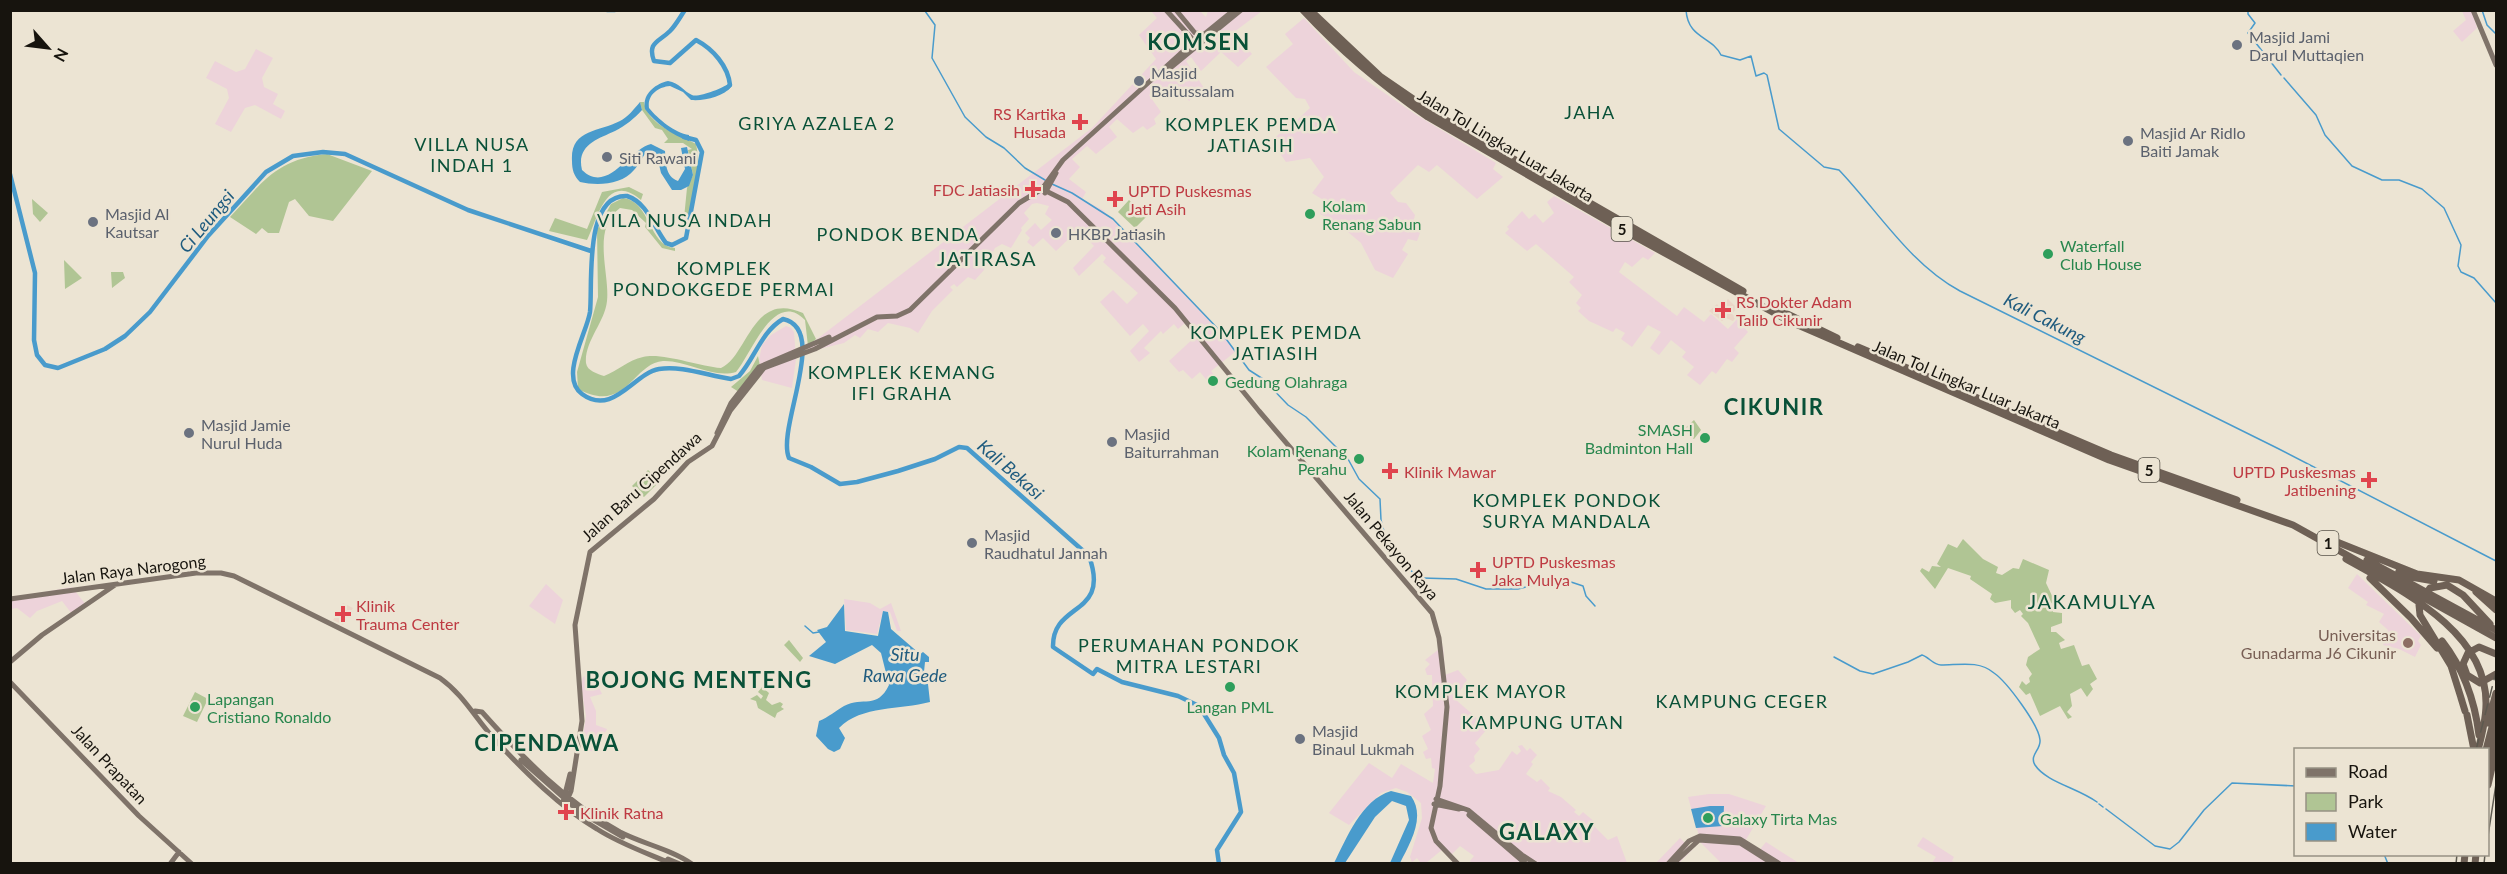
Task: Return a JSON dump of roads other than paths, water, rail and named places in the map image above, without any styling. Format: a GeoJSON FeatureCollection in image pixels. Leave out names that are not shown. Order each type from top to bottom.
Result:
{"type":"FeatureCollection","features":[{"type":"Feature","properties":{"kind":"highway","name":"Jalan Tol Lingkar Luar Jakarta"},"geometry":{"type":"LineString","coordinates":[[1303,10],[1335,43],[1382,84],[1428,117],[1721,285],[1852,349],[2082,448],[2152,477],[2244,506],[2315,536],[2409,590],[2496,630]]}},
{"type":"Feature","properties":{"kind":"highway","name":"Jalan Tol Lingkar Luar Jakarta"},"geometry":{"type":"LineString","coordinates":[[1310,10],[1381,77],[1432,112],[1784,313],[2111,455],[2267,510],[2322,536],[2409,590]]}},
{"type":"Feature","properties":{"kind":"highway"},"geometry":{"type":"LineString","coordinates":[[2244,506],[2409,590],[2454,629],[2478,664],[2486,705],[2480,748]]}},
{"type":"Feature","properties":{"kind":"highway"},"geometry":{"type":"LineString","coordinates":[[2322,536],[2421,577],[2454,582],[2496,603]]}},
{"type":"Feature","properties":{"kind":"highway"},"geometry":{"type":"LineString","coordinates":[[2352,562],[2411,618],[2442,656],[2462,701]]}},
{"type":"Feature","properties":{"kind":"highway"},"geometry":{"type":"LineString","coordinates":[[2433,579],[2465,582],[2496,603]]}},
{"type":"Feature","properties":{"kind":"highway"},"geometry":{"type":"LineString","coordinates":[[2479,748],[2451,666],[2420,615],[2419,605],[2430,588],[2442,585],[2458,590],[2496,630]]}},
{"type":"Feature","properties":{"kind":"highway"},"geometry":{"type":"LineString","coordinates":[[2476,592],[2496,610]]}},
{"type":"Feature","properties":{"kind":"highway","name":"Jalan Tol Lingkar Luar Jakarta"},"geometry":{"type":"LineString","coordinates":[[2430,598],[2496,638]]}},
{"type":"Feature","properties":{"kind":"highway"},"geometry":{"type":"LineString","coordinates":[[2430,630],[2455,659],[2476,715],[2480,748]]}},
{"type":"Feature","properties":{"kind":"highway"},"geometry":{"type":"LineString","coordinates":[[2495,653],[2484,647],[2476,648],[2465,656],[2463,664],[2470,678],[2480,682],[2496,674]]}},
{"type":"Feature","properties":{"kind":"highway"},"geometry":{"type":"LineString","coordinates":[[2481,748],[2496,693]]}},
{"type":"Feature","properties":{"kind":"highway"},"geometry":{"type":"LineString","coordinates":[[2481,748],[2496,712]]}},
{"type":"Feature","properties":{"kind":"highway"},"geometry":{"type":"LineString","coordinates":[[2489,759],[2496,729]]}},
{"type":"Feature","properties":{"kind":"highway"},"geometry":{"type":"LineString","coordinates":[[2489,771],[2496,752]]}},
{"type":"Feature","properties":{"kind":"highway"},"geometry":{"type":"LineString","coordinates":[[2489,778],[2496,752]]}},
{"type":"Feature","properties":{"kind":"highway"},"geometry":{"type":"LineString","coordinates":[[2489,787],[2496,763]]}},
{"type":"Feature","properties":{"kind":"main road"},"geometry":{"type":"LineString","coordinates":[[1166,10],[1196,44]]}},
{"type":"Feature","properties":{"kind":"main road"},"geometry":{"type":"LineString","coordinates":[[1176,10],[1201,36]]}},
{"type":"Feature","properties":{"kind":"main road"},"geometry":{"type":"LineString","coordinates":[[1049,182],[1058,169],[1082,146],[1196,44],[1201,36],[1234,10]]}},
{"type":"Feature","properties":{"kind":"main road"},"geometry":{"type":"LineString","coordinates":[[1201,36],[1241,10]]}},
{"type":"Feature","properties":{"kind":"main road"},"geometry":{"type":"LineString","coordinates":[[2473,10],[2496,65]]}},
{"type":"Feature","properties":{"kind":"main road"},"geometry":{"type":"LineString","coordinates":[[1179,24],[1183,18]]}},
{"type":"Feature","properties":{"kind":"main road"},"geometry":{"type":"LineString","coordinates":[[1044,191],[1063,160],[1184,50],[1190,42],[1188,34]]}},
{"type":"Feature","properties":{"kind":"main road"},"geometry":{"type":"LineString","coordinates":[[1184,50],[1196,44]]}},
{"type":"Feature","properties":{"kind":"main road","name":"Jalan Baru Cipendawa"},"geometry":{"type":"LineString","coordinates":[[566,800],[583,712],[579,689],[575,616],[590,552],[656,496],[688,462],[712,446],[741,394],[764,368],[877,317],[895,317],[910,310],[1019,203],[1044,191]]}},
{"type":"Feature","properties":{"kind":"main road","name":"Jalan Pekayon Raya"},"geometry":{"type":"LineString","coordinates":[[1044,191],[1068,202],[1152,283],[1425,602],[1434,617],[1447,707],[1439,790],[1431,828],[1434,837],[1458,864]]}},
{"type":"Feature","properties":{"kind":"main road","name":"Jalan Raya Narogong"},"geometry":{"type":"LineString","coordinates":[[10,599],[208,572],[234,576],[428,671],[450,686],[597,829],[672,864]]}},
{"type":"Feature","properties":{"kind":"main road"},"geometry":{"type":"LineString","coordinates":[[10,662],[42,635],[119,584]]}},
{"type":"Feature","properties":{"kind":"main road","name":"Jalan Prapatan"},"geometry":{"type":"LineString","coordinates":[[10,682],[139,816],[192,864]]}},
{"type":"Feature","properties":{"kind":"main road"},"geometry":{"type":"LineString","coordinates":[[476,712],[547,788],[595,825],[686,863]]}},
{"type":"Feature","properties":{"kind":"main road","name":"Jalan Raya Narogong"},"geometry":{"type":"LineString","coordinates":[[476,712],[478,721],[514,760],[566,800],[623,834],[686,863]]}},
{"type":"Feature","properties":{"kind":"main road"},"geometry":{"type":"LineString","coordinates":[[1439,790],[1444,804]]}},
{"type":"Feature","properties":{"kind":"main road"},"geometry":{"type":"LineString","coordinates":[[1435,801],[1475,817],[1536,864]]}},
{"type":"Feature","properties":{"kind":"main road"},"geometry":{"type":"LineString","coordinates":[[1432,816],[1444,804]]}},
{"type":"Feature","properties":{"kind":"main road"},"geometry":{"type":"LineString","coordinates":[[1475,817],[1526,864]]}},
{"type":"Feature","properties":{"kind":"main road"},"geometry":{"type":"LineString","coordinates":[[597,829],[599,821]]}},
{"type":"Feature","properties":{"kind":"main road"},"geometry":{"type":"LineString","coordinates":[[1668,864],[1689,841],[1700,836],[1734,837],[1776,863]]}},
{"type":"Feature","properties":{"kind":"main road"},"geometry":{"type":"LineString","coordinates":[[1673,864],[1699,840],[1740,843],[1776,863]]}},
{"type":"Feature","properties":{"kind":"main road"},"geometry":{"type":"LineString","coordinates":[[171,864],[179,852]]}},
{"type":"Feature","properties":{"kind":"water"},"geometry":{"type":"Polygon","coordinates":[[[668,81],[676,83],[695,96],[728,84],[732,86],[719,96],[702,100],[691,100],[683,92],[670,86],[661,88],[652,96],[649,108],[667,125],[689,135],[689,141],[664,128],[645,109],[650,90],[668,81]]]}},
{"type":"Feature","properties":{"kind":"water"},"geometry":{"type":"Polygon","coordinates":[[[640,102],[642,110],[633,119],[596,140],[585,149],[581,161],[582,170],[592,176],[601,177],[609,174],[651,144],[665,151],[668,172],[678,181],[685,169],[681,148],[687,147],[693,175],[689,186],[681,190],[672,190],[661,173],[657,156],[645,154],[636,168],[623,179],[601,184],[580,182],[572,167],[576,143],[587,133],[623,120],[640,102]]]}},
{"type":"Feature","properties":{"kind":"water","name":"Situ Rawa Gede"},"geometry":{"type":"Polygon","coordinates":[[[844,604],[845,631],[878,636],[883,611],[888,612],[891,629],[920,654],[923,652],[929,657],[929,662],[925,662],[924,672],[922,672],[922,681],[928,684],[930,702],[859,715],[839,728],[845,738],[840,749],[834,752],[816,736],[819,721],[851,703],[880,697],[889,685],[881,653],[872,645],[835,664],[809,656],[826,642],[817,630],[827,627],[844,604]]]}},
{"type":"Feature","properties":{"kind":"water"},"geometry":{"type":"Polygon","coordinates":[[[1391,791],[1411,796],[1417,813],[1415,830],[1400,863],[1390,863],[1409,820],[1406,806],[1392,801],[1375,817],[1345,863],[1334,863],[1363,811],[1380,796],[1391,791]]]}},
{"type":"Feature","properties":{"kind":"water","name":"Galaxy Tirta Mas"},"geometry":{"type":"Polygon","coordinates":[[[1724,806],[1723,826],[1696,828],[1691,809],[1724,806]]]}},
{"type":"Feature","properties":{"kind":"waterway"},"geometry":{"type":"LineString","coordinates":[[607,10],[615,10]]}},
{"type":"Feature","properties":{"kind":"waterway"},"geometry":{"type":"LineString","coordinates":[[685,10],[672,29],[653,46],[654,61],[670,63],[696,40],[714,53],[723,65],[729,78],[730,85],[727,88]]}},
{"type":"Feature","properties":{"kind":"waterway","name":"Kali Cakung"},"geometry":{"type":"LineString","coordinates":[[1686,10],[1691,27],[1712,44],[1721,55],[1740,60],[1751,56],[1756,76],[1764,73],[1767,75],[1779,129],[1824,167],[1839,170],[1895,236],[1942,280],[2496,561]]}},
{"type":"Feature","properties":{"kind":"waterway"},"geometry":{"type":"LineString","coordinates":[[2248,10],[2248,14],[2255,23],[2248,33],[2281,75]]}},
{"type":"Feature","properties":{"kind":"waterway"},"geometry":{"type":"LineString","coordinates":[[2482,10],[2487,25],[2496,34]]}},
{"type":"Feature","properties":{"kind":"waterway"},"geometry":{"type":"LineString","coordinates":[[925,11],[935,25],[932,58],[965,117],[1025,168],[1045,180]]}},
{"type":"Feature","properties":{"kind":"waterway"},"geometry":{"type":"LineString","coordinates":[[2284,78],[2316,115],[2325,135],[2352,166],[2382,180],[2399,180],[2422,189],[2444,208],[2461,245],[2458,266],[2461,272],[2474,278],[2496,303]]}},
{"type":"Feature","properties":{"kind":"waterway","name":"Kali Bekasi"},"geometry":{"type":"LineString","coordinates":[[684,137],[696,140],[702,152],[686,238],[672,245],[666,243],[645,210],[634,199],[627,196],[613,199],[603,209],[593,243],[590,312],[574,366],[573,377],[576,386],[582,394],[593,400],[604,400],[623,392],[650,372],[659,369],[686,370],[731,379],[739,376],[769,331],[783,319],[796,327],[802,341],[799,381],[789,425],[787,444],[789,458],[811,467],[840,484],[898,471],[935,459],[959,447],[967,448],[1089,556],[1094,576],[1093,589],[1087,599],[1061,622],[1055,632],[1053,647],[1093,674],[1097,669],[1122,682],[1178,696],[1199,706],[1219,738],[1224,755],[1234,773],[1241,812],[1217,850],[1219,864]]}},
{"type":"Feature","properties":{"kind":"waterway","name":"Ci Leungsi"},"geometry":{"type":"LineString","coordinates":[[10,174],[35,273],[34,340],[37,355],[45,365],[58,368],[105,349],[125,336],[150,312],[208,236],[266,172],[293,156],[323,152],[345,154],[468,210],[591,251]]}},
{"type":"Feature","properties":{"kind":"waterway"},"geometry":{"type":"LineString","coordinates":[[1052,184],[1072,193],[1113,219],[1221,332],[1249,370],[1263,379],[1288,405],[1306,417],[1348,459],[1359,479],[1380,499],[1381,520],[1387,543],[1420,578]]}},
{"type":"Feature","properties":{"kind":"waterway"},"geometry":{"type":"LineString","coordinates":[[1422,578],[1456,579],[1486,589],[1518,589],[1549,581],[1568,581],[1583,586],[1586,596],[1595,606]]}},
{"type":"Feature","properties":{"kind":"waterway"},"geometry":{"type":"LineString","coordinates":[[805,626],[813,633],[819,632]]}},
{"type":"Feature","properties":{"kind":"waterway"},"geometry":{"type":"LineString","coordinates":[[1834,657],[1860,671],[1873,674],[1922,655],[1938,665],[1969,664],[1988,669],[2007,685],[2034,724],[2040,740],[2033,758],[2035,765],[2047,776],[2097,802]]}},
{"type":"Feature","properties":{"kind":"waterway"},"geometry":{"type":"LineString","coordinates":[[2106,809],[2155,846],[2170,849],[2179,842],[2204,810],[2232,783],[2294,786]]}},
{"type":"Feature","properties":{"kind":"waterway"},"geometry":{"type":"LineString","coordinates":[[2099,804],[2103,807]]}},
{"type":"Feature","properties":{"kind":"waterway"},"geometry":{"type":"LineString","coordinates":[[2385,856],[2388,864]]}},
{"type":"Feature","properties":{"kind":"tram line"},"geometry":{"type":"LineString","coordinates":[[2489,830],[2496,784]]}},
{"type":"Feature","properties":{"kind":"tram line"},"geometry":{"type":"LineString","coordinates":[[2484,864],[2485,856]]}},
{"type":"Feature","properties":{"kind":"railway"},"geometry":{"type":"LineString","coordinates":[[2477,748],[2496,672]]}},
{"type":"Feature","properties":{"kind":"railway"},"geometry":{"type":"LineString","coordinates":[[2456,864],[2457,856]]}},
{"type":"Feature","properties":{"kind":"place","name":"Masjid Jami Darul Muttaqien"},"geometry":{"type":"Point","coordinates":[2237,45]}},
{"type":"Feature","properties":{"kind":"place","name":"Masjid Baitussalam"},"geometry":{"type":"Point","coordinates":[1139,81]}},
{"type":"Feature","properties":{"kind":"place","name":"RS Kartika Husada"},"geometry":{"type":"Point","coordinates":[1080,122]}},
{"type":"Feature","properties":{"kind":"place","name":"Masjid Ar Ridlo Baiti Jamak"},"geometry":{"type":"Point","coordinates":[2128,141]}},
{"type":"Feature","properties":{"kind":"place","name":"Siti Rawani"},"geometry":{"type":"Point","coordinates":[607,157]}},
{"type":"Feature","properties":{"kind":"place","name":"FDC Jatiasih"},"geometry":{"type":"Point","coordinates":[1033,189]}},
{"type":"Feature","properties":{"kind":"place","name":"UPTD Puskesmas Jati Asih"},"geometry":{"type":"Point","coordinates":[1115,199]}},
{"type":"Feature","properties":{"kind":"place","name":"Kolam Renang Sabun"},"geometry":{"type":"Point","coordinates":[1310,214]}},
{"type":"Feature","properties":{"kind":"place","name":"Masjid Al Kautsar"},"geometry":{"type":"Point","coordinates":[93,222]}},
{"type":"Feature","properties":{"kind":"place","name":"HKBP Jatiasih"},"geometry":{"type":"Point","coordinates":[1056,233]}},
{"type":"Feature","properties":{"kind":"place","name":"Waterfall Club House"},"geometry":{"type":"Point","coordinates":[2048,254]}},
{"type":"Feature","properties":{"kind":"place","name":"RS Dokter Adam Talib Cikunir"},"geometry":{"type":"Point","coordinates":[1723,310]}},
{"type":"Feature","properties":{"kind":"place","name":"Gedung Olahraga"},"geometry":{"type":"Point","coordinates":[1213,381]}},
{"type":"Feature","properties":{"kind":"place","name":"Masjid Jamie Nurul Huda"},"geometry":{"type":"Point","coordinates":[189,433]}},
{"type":"Feature","properties":{"kind":"place","name":"SMASH Badminton Hall"},"geometry":{"type":"Point","coordinates":[1705,438]}},
{"type":"Feature","properties":{"kind":"place","name":"Masjid Baiturrahman"},"geometry":{"type":"Point","coordinates":[1112,442]}},
{"type":"Feature","properties":{"kind":"place","name":"Kolam Renang Perahu"},"geometry":{"type":"Point","coordinates":[1359,459]}},
{"type":"Feature","properties":{"kind":"place","name":"Klinik Mawar"},"geometry":{"type":"Point","coordinates":[1390,471]}},
{"type":"Feature","properties":{"kind":"place","name":"UPTD Puskesmas Jatibening"},"geometry":{"type":"Point","coordinates":[2369,480]}},
{"type":"Feature","properties":{"kind":"place","name":"Masjid Raudhatul Jannah"},"geometry":{"type":"Point","coordinates":[972,543]}},
{"type":"Feature","properties":{"kind":"place","name":"UPTD Puskesmas Jaka Mulya"},"geometry":{"type":"Point","coordinates":[1478,570]}},
{"type":"Feature","properties":{"kind":"place","name":"Klinik Trauma Center"},"geometry":{"type":"Point","coordinates":[343,614]}},
{"type":"Feature","properties":{"kind":"place","name":"Universitas Gunadarma J6 Cikunir"},"geometry":{"type":"Point","coordinates":[2408,643]}},
{"type":"Feature","properties":{"kind":"place","name":"Langan PML"},"geometry":{"type":"Point","coordinates":[1230,687]}},
{"type":"Feature","properties":{"kind":"place","name":"Lapangan Cristiano Ronaldo"},"geometry":{"type":"Point","coordinates":[195,707]}},
{"type":"Feature","properties":{"kind":"place","name":"Masjid Binaul Lukmah"},"geometry":{"type":"Point","coordinates":[1300,739]}},
{"type":"Feature","properties":{"kind":"place","name":"Klinik Ratna"},"geometry":{"type":"Point","coordinates":[566,812]}},
{"type":"Feature","properties":{"kind":"place","name":"Galaxy Tirta Mas"},"geometry":{"type":"Point","coordinates":[1708,818]}},
{"type":"Feature","properties":{"kind":"district","name":"KOMSEN"},"geometry":{"type":"Point","coordinates":[1199,41]}},
{"type":"Feature","properties":{"kind":"district","name":"JAHA"},"geometry":{"type":"Point","coordinates":[1590,112]}},
{"type":"Feature","properties":{"kind":"district","name":"GRIYA AZALEA 2"},"geometry":{"type":"Point","coordinates":[817,123]}},
{"type":"Feature","properties":{"kind":"district","name":"KOMPLEK PEMDA JATIASIH"},"geometry":{"type":"Point","coordinates":[1251,134]}},
{"type":"Feature","properties":{"kind":"district","name":"VILLA NUSA INDAH 1"},"geometry":{"type":"Point","coordinates":[472,154]}},
{"type":"Feature","properties":{"kind":"district","name":"VILA NUSA INDAH"},"geometry":{"type":"Point","coordinates":[685,220]}},
{"type":"Feature","properties":{"kind":"district","name":"PONDOK BENDA"},"geometry":{"type":"Point","coordinates":[898,234]}},
{"type":"Feature","properties":{"kind":"district","name":"JATIRASA"},"geometry":{"type":"Point","coordinates":[987,258]}},
{"type":"Feature","properties":{"kind":"district","name":"KOMPLEK PONDOKGEDE PERMAI"},"geometry":{"type":"Point","coordinates":[724,278]}},
{"type":"Feature","properties":{"kind":"district","name":"KOMPLEK PEMDA JATIASIH"},"geometry":{"type":"Point","coordinates":[1276,342]}},
{"type":"Feature","properties":{"kind":"district","name":"KOMPLEK KEMANG IFI GRAHA"},"geometry":{"type":"Point","coordinates":[902,382]}},
{"type":"Feature","properties":{"kind":"district","name":"CIKUNIR"},"geometry":{"type":"Point","coordinates":[1774,406]}},
{"type":"Feature","properties":{"kind":"district","name":"KOMPLEK PONDOK SURYA MANDALA"},"geometry":{"type":"Point","coordinates":[1567,510]}},
{"type":"Feature","properties":{"kind":"district","name":"JAKAMULYA"},"geometry":{"type":"Point","coordinates":[2092,601]}},
{"type":"Feature","properties":{"kind":"district","name":"PERUMAHAN PONDOK MITRA LESTARI"},"geometry":{"type":"Point","coordinates":[1189,655]}},
{"type":"Feature","properties":{"kind":"district","name":"BOJONG MENTENG"},"geometry":{"type":"Point","coordinates":[699,679]}},
{"type":"Feature","properties":{"kind":"district","name":"KOMPLEK MAYOR"},"geometry":{"type":"Point","coordinates":[1481,691]}},
{"type":"Feature","properties":{"kind":"district","name":"KAMPUNG CEGER"},"geometry":{"type":"Point","coordinates":[1742,701]}},
{"type":"Feature","properties":{"kind":"district","name":"KAMPUNG UTAN"},"geometry":{"type":"Point","coordinates":[1543,722]}},
{"type":"Feature","properties":{"kind":"district","name":"CIPENDAWA"},"geometry":{"type":"Point","coordinates":[547,742]}},
{"type":"Feature","properties":{"kind":"district","name":"GALAXY"},"geometry":{"type":"Point","coordinates":[1547,831]}}]}
